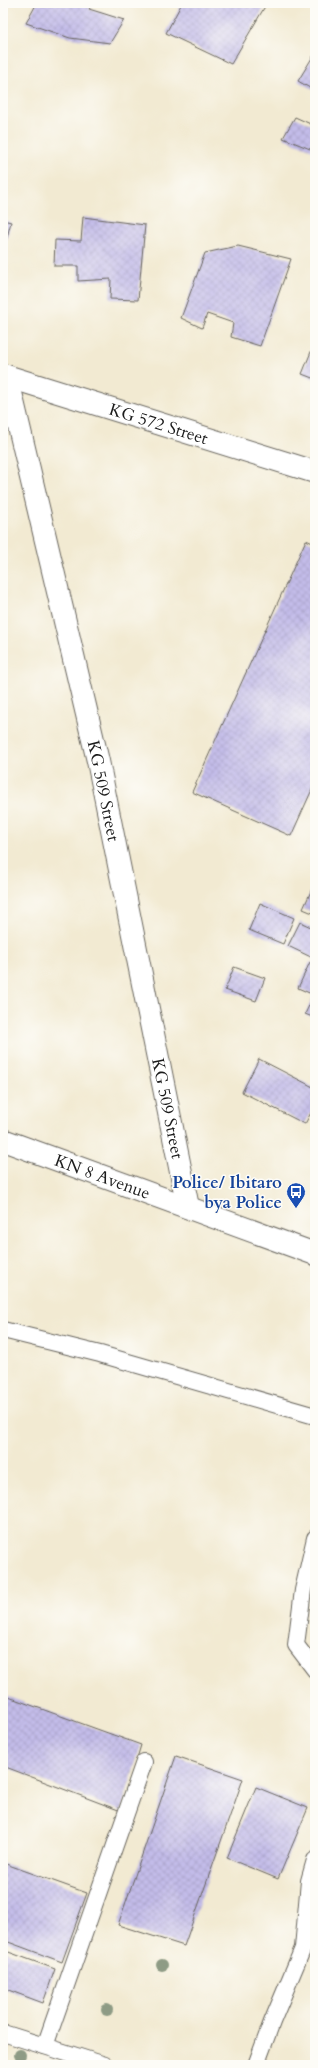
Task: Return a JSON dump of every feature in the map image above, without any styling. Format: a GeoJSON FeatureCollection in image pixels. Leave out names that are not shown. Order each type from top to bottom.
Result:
{"type":"FeatureCollection","features":[{"type":"Feature","properties":{"kind":"street","name":"KG 572 Street"},"geometry":{"type":"LineString","coordinates":[[5,376],[315,472]]}},
{"type":"Feature","properties":{"kind":"street","name":"KG 509 Street"},"geometry":{"type":"LineString","coordinates":[[5,376],[98,761],[188,1207]]}},
{"type":"Feature","properties":{"kind":"street","name":"KN 8 Avenue"},"geometry":{"type":"LineString","coordinates":[[3,1140],[315,1254]]}},
{"type":"Feature","properties":{"kind":"lane"},"geometry":{"type":"LineString","coordinates":[[3,1330],[100,1354],[315,1416]]}},
{"type":"Feature","properties":{"kind":"lane"},"geometry":{"type":"LineString","coordinates":[[315,1538],[303,1590],[296,1645],[315,1670]]}},
{"type":"Feature","properties":{"kind":"lane"},"geometry":{"type":"LineString","coordinates":[[45,2046],[144,1762]]}},
{"type":"Feature","properties":{"kind":"lane"},"geometry":{"type":"LineString","coordinates":[[256,2065],[303,1948],[309,1881],[315,1860]]}},
{"type":"Feature","properties":{"kind":"lane"},"geometry":{"type":"LineString","coordinates":[[3,2033],[105,2065]]}},
{"type":"Feature","properties":{"kind":"building"},"geometry":{"type":"Polygon","coordinates":[[[37,3],[94,3],[89,9],[124,20],[110,43],[70,38],[26,23],[37,3]]]}},
{"type":"Feature","properties":{"kind":"building"},"geometry":{"type":"Polygon","coordinates":[[[182,3],[267,3],[231,64],[166,33],[182,3]]]}},
{"type":"Feature","properties":{"kind":"building"},"geometry":{"type":"Polygon","coordinates":[[[315,53],[315,91],[298,81],[315,53]]]}},
{"type":"Feature","properties":{"kind":"building"},"geometry":{"type":"Polygon","coordinates":[[[295,117],[315,126],[315,151],[283,138],[295,117]]]}},
{"type":"Feature","properties":{"kind":"building"},"geometry":{"type":"Polygon","coordinates":[[[83,217],[145,225],[138,300],[110,299],[111,279],[78,281],[78,266],[54,266],[55,240],[81,241],[83,217]]]}},
{"type":"Feature","properties":{"kind":"building"},"geometry":{"type":"Polygon","coordinates":[[[3,220],[11,222],[3,252],[3,220]]]}},
{"type":"Feature","properties":{"kind":"building"},"geometry":{"type":"Polygon","coordinates":[[[238,246],[291,259],[260,346],[231,337],[233,323],[207,314],[202,328],[181,318],[205,253],[238,246]]]}},
{"type":"Feature","properties":{"kind":"building"},"geometry":{"type":"Polygon","coordinates":[[[315,342],[315,379],[302,374],[315,342]]]}},
{"type":"Feature","properties":{"kind":"building"},"geometry":{"type":"Polygon","coordinates":[[[306,540],[315,544],[315,783],[291,836],[192,792],[306,540]]]}},
{"type":"Feature","properties":{"kind":"building"},"geometry":{"type":"Polygon","coordinates":[[[315,882],[315,914],[303,909],[315,882]]]}},
{"type":"Feature","properties":{"kind":"building"},"geometry":{"type":"Polygon","coordinates":[[[260,903],[294,918],[283,944],[249,930],[260,903]]]}},
{"type":"Feature","properties":{"kind":"building"},"geometry":{"type":"Polygon","coordinates":[[[300,922],[315,929],[315,959],[288,946],[300,922]]]}},
{"type":"Feature","properties":{"kind":"building"},"geometry":{"type":"Polygon","coordinates":[[[310,962],[315,964],[315,1018],[305,1014],[314,995],[298,988],[310,962]]]}},
{"type":"Feature","properties":{"kind":"building"},"geometry":{"type":"Polygon","coordinates":[[[234,967],[265,978],[256,1001],[225,990],[234,967]]]}},
{"type":"Feature","properties":{"kind":"building"},"geometry":{"type":"Polygon","coordinates":[[[259,1059],[315,1088],[315,1105],[305,1124],[242,1092],[259,1059]]]}},
{"type":"Feature","properties":{"kind":"building"},"geometry":{"type":"Polygon","coordinates":[[[3,1695],[141,1745],[121,1811],[3,1766],[3,1695]]]}},
{"type":"Feature","properties":{"kind":"building"},"geometry":{"type":"Polygon","coordinates":[[[176,1756],[243,1779],[184,1946],[118,1925],[176,1756]]]}},
{"type":"Feature","properties":{"kind":"building"},"geometry":{"type":"Polygon","coordinates":[[[256,1787],[308,1808],[278,1879],[227,1858],[256,1787]]]}},
{"type":"Feature","properties":{"kind":"building"},"geometry":{"type":"Polygon","coordinates":[[[3,1863],[87,1893],[62,1962],[3,1940],[3,1863]]]}},
{"type":"Feature","properties":{"kind":"building"},"geometry":{"type":"Polygon","coordinates":[[[3,1950],[55,1969],[43,2003],[3,1988],[3,1950]]]}},
{"type":"Feature","properties":{"kind":"place","name":"Police/ Ibitaro bya Police"},"geometry":{"type":"Point","coordinates":[296,1209]}}]}
